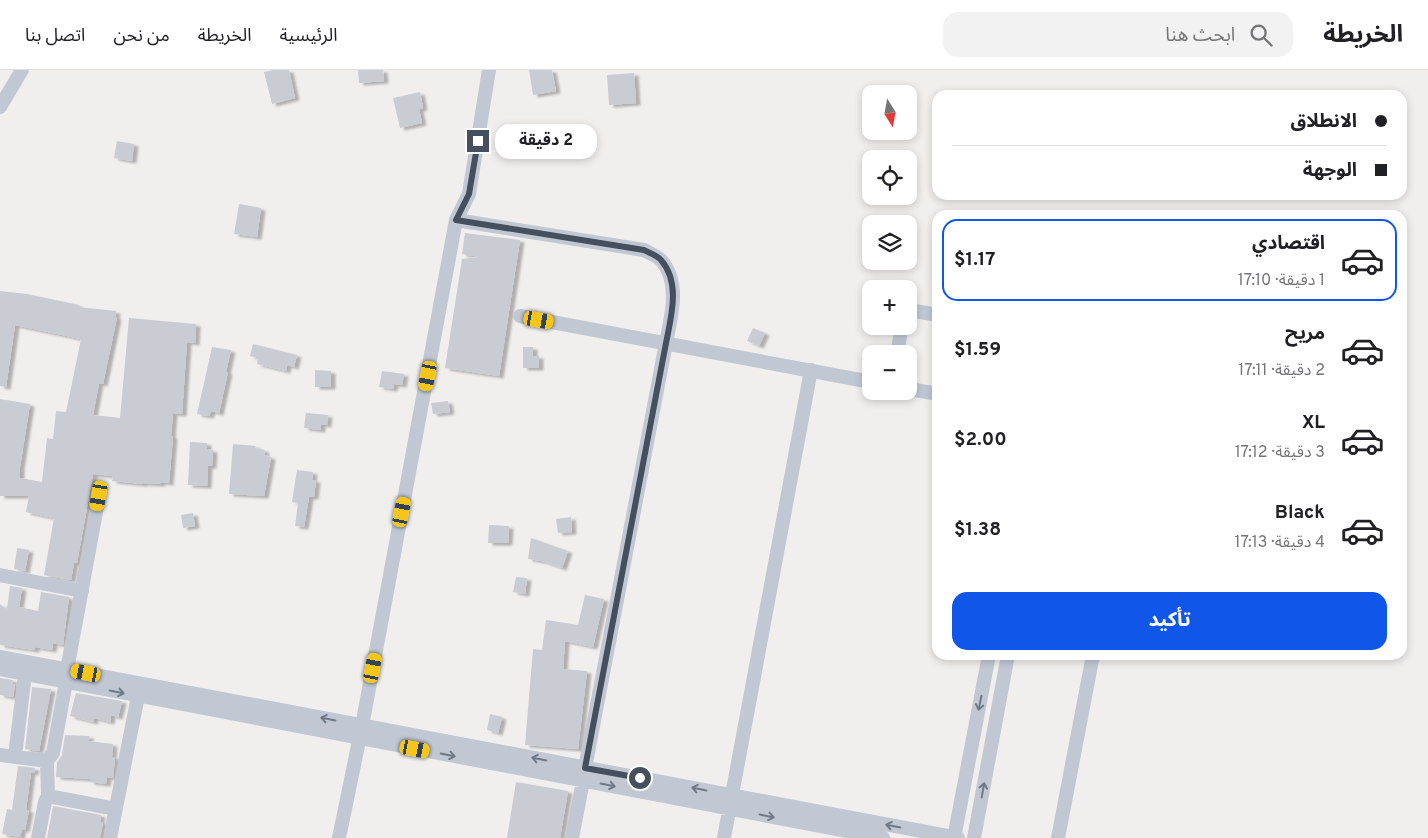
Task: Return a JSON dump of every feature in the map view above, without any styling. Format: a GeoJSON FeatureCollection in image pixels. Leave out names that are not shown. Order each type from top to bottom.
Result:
{"type":"FeatureCollection","features":[{"type":"Feature","properties":{"kind":"street"},"geometry":{"type":"LineString","coordinates":[[0,107],[22,70]]}},
{"type":"Feature","properties":{"kind":"street"},"geometry":{"type":"LineString","coordinates":[[339,838],[361,732],[456,220],[469,194],[489,70]]}},
{"type":"Feature","properties":{"kind":"street"},"geometry":{"type":"LineString","coordinates":[[456,220],[644,250],[660,259],[669,274],[674,295],[572,838]]}},
{"type":"Feature","properties":{"kind":"street"},"geometry":{"type":"LineString","coordinates":[[917,311],[932,314]]}},
{"type":"Feature","properties":{"kind":"street"},"geometry":{"type":"LineString","coordinates":[[520,316],[862,380]]}},
{"type":"Feature","properties":{"kind":"street"},"geometry":{"type":"LineString","coordinates":[[724,838],[811,370]]}},
{"type":"Feature","properties":{"kind":"street"},"geometry":{"type":"LineString","coordinates":[[917,390],[932,393]]}},
{"type":"Feature","properties":{"kind":"street"},"geometry":{"type":"LineString","coordinates":[[38,838],[44,802],[48,796],[48,761],[52,752],[99,496]]}},
{"type":"Feature","properties":{"kind":"street"},"geometry":{"type":"LineString","coordinates":[[0,575],[82,590]]}},
{"type":"Feature","properties":{"kind":"street"},"geometry":{"type":"LineString","coordinates":[[0,657],[138,696],[361,732]]}},
{"type":"Feature","properties":{"kind":"street"},"geometry":{"type":"LineString","coordinates":[[0,669],[24,674],[66,676],[730,802],[955,838],[988,660]]}},
{"type":"Feature","properties":{"kind":"street"},"geometry":{"type":"LineString","coordinates":[[974,838],[1007,660]]}},
{"type":"Feature","properties":{"kind":"street"},"geometry":{"type":"LineString","coordinates":[[1058,838],[1092,660]]}},
{"type":"Feature","properties":{"kind":"street"},"geometry":{"type":"LineString","coordinates":[[15,756],[24,674]]}},
{"type":"Feature","properties":{"kind":"street"},"geometry":{"type":"LineString","coordinates":[[110,838],[138,696]]}},
{"type":"Feature","properties":{"kind":"street"},"geometry":{"type":"LineString","coordinates":[[0,755],[48,761]]}},
{"type":"Feature","properties":{"kind":"street"},"geometry":{"type":"LineString","coordinates":[[48,796],[116,809]]}},
{"type":"Feature","properties":{"kind":"street"},"geometry":{"type":"LineString","coordinates":[[730,802],[883,838]]}},
{"type":"Feature","properties":{"kind":"building"},"geometry":{"type":"Polygon","coordinates":[[[289,70],[295,98],[272,104],[264,72],[289,70]]]}},
{"type":"Feature","properties":{"kind":"building"},"geometry":{"type":"Polygon","coordinates":[[[358,70],[383,70],[384,81],[359,83],[358,70]]]}},
{"type":"Feature","properties":{"kind":"building"},"geometry":{"type":"Polygon","coordinates":[[[529,70],[552,70],[556,91],[533,95],[529,70]]]}},
{"type":"Feature","properties":{"kind":"building"},"geometry":{"type":"Polygon","coordinates":[[[634,73],[636,103],[609,105],[607,75],[634,73]]]}},
{"type":"Feature","properties":{"kind":"building"},"geometry":{"type":"Polygon","coordinates":[[[420,92],[423,108],[419,109],[422,123],[400,128],[393,98],[420,92]]]}},
{"type":"Feature","properties":{"kind":"building"},"geometry":{"type":"Polygon","coordinates":[[[117,141],[134,144],[132,161],[114,158],[117,141]]]}},
{"type":"Feature","properties":{"kind":"building"},"geometry":{"type":"Polygon","coordinates":[[[239,204],[261,208],[257,237],[234,234],[239,204]]]}},
{"type":"Feature","properties":{"kind":"building"},"geometry":{"type":"Polygon","coordinates":[[[465,233],[520,240],[499,376],[445,368],[462,259],[480,257],[462,254],[465,233]]]}},
{"type":"Feature","properties":{"kind":"building"},"geometry":{"type":"Polygon","coordinates":[[[0,291],[27,294],[79,305],[78,307],[116,311],[115,317],[117,317],[103,384],[99,383],[93,415],[120,418],[129,318],[196,324],[195,343],[187,342],[182,414],[173,413],[169,483],[143,484],[112,481],[113,476],[93,474],[77,563],[74,563],[71,580],[44,575],[54,518],[26,512],[29,496],[0,496],[0,399],[30,404],[20,478],[42,482],[47,438],[53,439],[56,411],[66,412],[81,339],[15,325],[6,387],[0,386],[0,291]]]}},
{"type":"Feature","properties":{"kind":"building"},"geometry":{"type":"Polygon","coordinates":[[[753,328],[765,333],[759,346],[747,341],[753,328]]]}},
{"type":"Feature","properties":{"kind":"building"},"geometry":{"type":"Polygon","coordinates":[[[253,344],[297,355],[294,367],[287,365],[286,371],[257,364],[258,358],[250,356],[253,344]]]}},
{"type":"Feature","properties":{"kind":"building"},"geometry":{"type":"Polygon","coordinates":[[[212,347],[231,350],[219,413],[211,411],[209,416],[197,414],[212,347]]]}},
{"type":"Feature","properties":{"kind":"building"},"geometry":{"type":"Polygon","coordinates":[[[523,347],[533,347],[533,356],[539,356],[539,368],[523,368],[523,347]]]}},
{"type":"Feature","properties":{"kind":"building"},"geometry":{"type":"Polygon","coordinates":[[[315,370],[331,371],[331,387],[315,387],[315,370]]]}},
{"type":"Feature","properties":{"kind":"building"},"geometry":{"type":"Polygon","coordinates":[[[382,371],[404,374],[402,385],[394,384],[393,389],[379,387],[382,371]]]}},
{"type":"Feature","properties":{"kind":"building"},"geometry":{"type":"Polygon","coordinates":[[[448,401],[450,412],[433,414],[431,403],[448,401]]]}},
{"type":"Feature","properties":{"kind":"building"},"geometry":{"type":"Polygon","coordinates":[[[306,413],[328,415],[327,425],[321,424],[321,430],[304,428],[306,413]]]}},
{"type":"Feature","properties":{"kind":"building"},"geometry":{"type":"Polygon","coordinates":[[[190,442],[207,443],[207,449],[213,450],[212,466],[208,466],[207,486],[188,485],[190,442]]]}},
{"type":"Feature","properties":{"kind":"building"},"geometry":{"type":"Polygon","coordinates":[[[233,444],[256,446],[255,448],[265,450],[264,455],[271,457],[264,496],[229,494],[233,444]]]}},
{"type":"Feature","properties":{"kind":"building"},"geometry":{"type":"Polygon","coordinates":[[[297,470],[313,472],[312,480],[316,480],[314,497],[309,497],[304,527],[295,526],[298,503],[292,502],[297,470]]]}},
{"type":"Feature","properties":{"kind":"building"},"geometry":{"type":"Polygon","coordinates":[[[193,513],[195,526],[183,528],[181,515],[193,513]]]}},
{"type":"Feature","properties":{"kind":"building"},"geometry":{"type":"Polygon","coordinates":[[[571,517],[572,532],[558,533],[556,519],[571,517]]]}},
{"type":"Feature","properties":{"kind":"building"},"geometry":{"type":"Polygon","coordinates":[[[489,525],[509,526],[508,543],[488,543],[489,525]]]}},
{"type":"Feature","properties":{"kind":"building"},"geometry":{"type":"Polygon","coordinates":[[[531,538],[568,551],[562,568],[542,561],[528,559],[531,538]]]}},
{"type":"Feature","properties":{"kind":"building"},"geometry":{"type":"Polygon","coordinates":[[[17,548],[29,550],[25,571],[14,569],[17,548]]]}},
{"type":"Feature","properties":{"kind":"building"},"geometry":{"type":"Polygon","coordinates":[[[516,577],[527,578],[525,594],[513,592],[516,577]]]}},
{"type":"Feature","properties":{"kind":"building"},"geometry":{"type":"Polygon","coordinates":[[[10,586],[22,588],[19,607],[38,611],[41,592],[69,597],[63,645],[53,643],[52,650],[35,647],[35,650],[0,645],[0,604],[7,609],[10,586]]]}},
{"type":"Feature","properties":{"kind":"building"},"geometry":{"type":"Polygon","coordinates":[[[585,595],[604,599],[593,647],[565,641],[563,669],[587,671],[578,749],[525,745],[533,649],[542,650],[546,620],[578,625],[585,595]]]}},
{"type":"Feature","properties":{"kind":"building"},"geometry":{"type":"Polygon","coordinates":[[[0,678],[13,680],[12,684],[15,685],[13,697],[0,695],[0,678]]]}},
{"type":"Feature","properties":{"kind":"building"},"geometry":{"type":"Polygon","coordinates":[[[32,687],[51,689],[39,751],[25,749],[32,687]]]}},
{"type":"Feature","properties":{"kind":"building"},"geometry":{"type":"Polygon","coordinates":[[[76,693],[122,701],[118,717],[111,715],[110,722],[94,718],[93,722],[70,716],[76,693]]]}},
{"type":"Feature","properties":{"kind":"building"},"geometry":{"type":"Polygon","coordinates":[[[490,714],[502,717],[498,733],[487,730],[490,714]]]}},
{"type":"Feature","properties":{"kind":"building"},"geometry":{"type":"Polygon","coordinates":[[[65,735],[90,736],[88,741],[113,744],[112,757],[115,757],[113,778],[107,777],[106,784],[90,782],[90,779],[56,777],[57,762],[62,755],[65,735]]]}},
{"type":"Feature","properties":{"kind":"building"},"geometry":{"type":"Polygon","coordinates":[[[18,766],[35,768],[34,773],[31,772],[26,810],[29,810],[25,830],[22,829],[20,837],[2,834],[7,809],[12,810],[18,766]]]}},
{"type":"Feature","properties":{"kind":"building"},"geometry":{"type":"Polygon","coordinates":[[[516,782],[568,791],[560,838],[507,838],[516,782]]]}},
{"type":"Feature","properties":{"kind":"building"},"geometry":{"type":"Polygon","coordinates":[[[53,806],[101,815],[100,822],[103,822],[100,838],[47,838],[53,806]]]}},
{"type":"Feature","properties":{"kind":"route"},"geometry":{"type":"LineString","coordinates":[[478,141],[469,194],[456,220],[644,250],[660,259],[669,274],[674,295],[666,343],[585,768],[640,778]]}}]}
